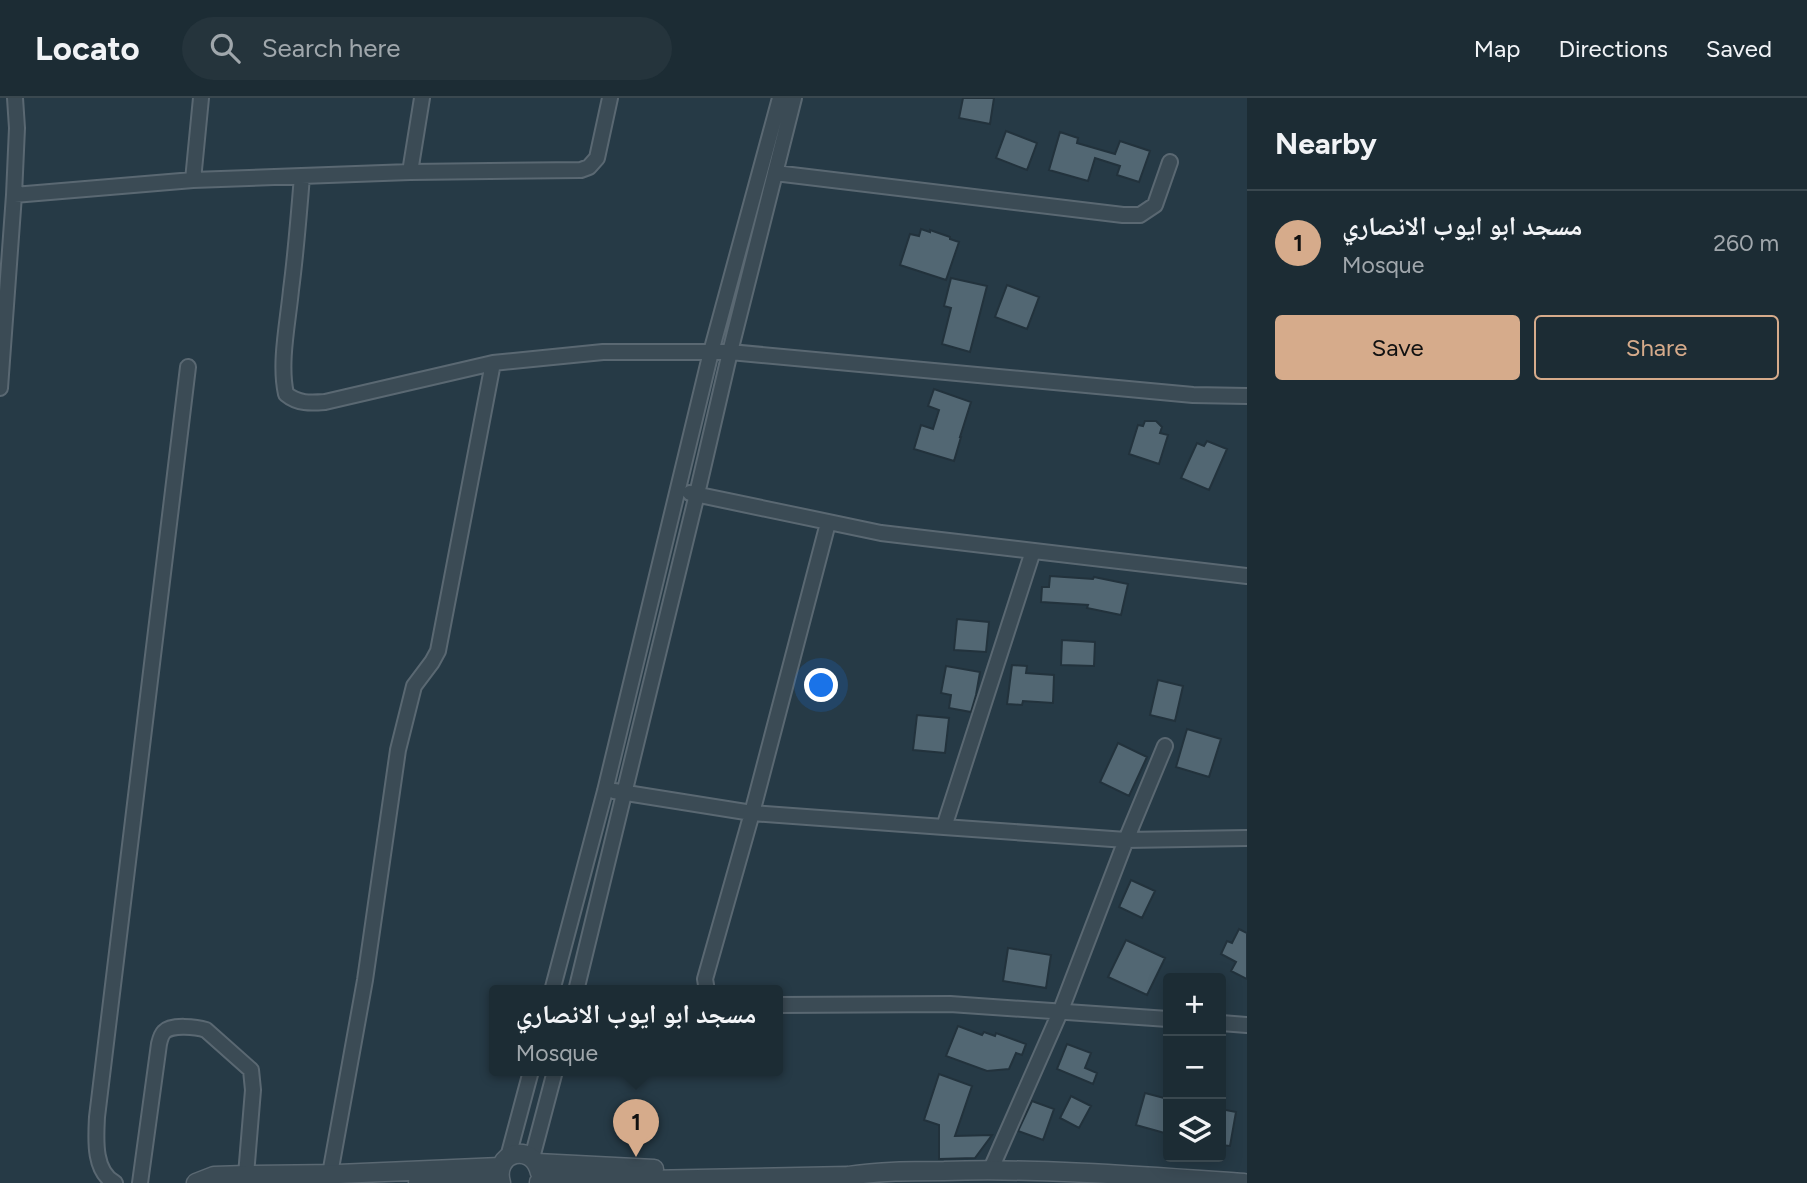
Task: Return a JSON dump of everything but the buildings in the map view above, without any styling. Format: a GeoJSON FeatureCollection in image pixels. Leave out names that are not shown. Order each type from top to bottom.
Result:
{"type":"FeatureCollection","features":[{"type":"Feature","properties":{"kind":"street"},"geometry":{"type":"LineString","coordinates":[[0,388],[14,195],[17,128],[15,98]]}},
{"type":"Feature","properties":{"kind":"street"},"geometry":{"type":"LineString","coordinates":[[194,180],[201,98]]}},
{"type":"Feature","properties":{"kind":"street"},"geometry":{"type":"LineString","coordinates":[[411,172],[422,98]]}},
{"type":"Feature","properties":{"kind":"street"},"geometry":{"type":"LineString","coordinates":[[14,195],[194,180],[411,172],[581,170],[589,167],[597,158],[610,98]]}},
{"type":"Feature","properties":{"kind":"street"},"geometry":{"type":"LineString","coordinates":[[554,985],[605,790],[712,352],[780,98]]}},
{"type":"Feature","properties":{"kind":"street"},"geometry":{"type":"LineString","coordinates":[[577,985],[794,98]]}},
{"type":"Feature","properties":{"kind":"street"},"geometry":{"type":"LineString","coordinates":[[775,173],[1140,215],[1155,205],[1170,162]]}},
{"type":"Feature","properties":{"kind":"street"},"geometry":{"type":"LineString","coordinates":[[302,176],[284,372],[286,394],[305,403],[325,402],[493,363],[603,352],[730,352],[1192,395],[1247,396]]}},
{"type":"Feature","properties":{"kind":"street"},"geometry":{"type":"LineString","coordinates":[[330,1174],[365,980],[398,750],[414,687],[438,651],[493,363]]}},
{"type":"Feature","properties":{"kind":"street"},"geometry":{"type":"LineString","coordinates":[[115,1183],[110,1181],[100,1165],[96,1137],[97,1117],[188,367]]}},
{"type":"Feature","properties":{"kind":"street"},"geometry":{"type":"LineString","coordinates":[[679,490],[881,533],[1247,576]]}},
{"type":"Feature","properties":{"kind":"street"},"geometry":{"type":"LineString","coordinates":[[706,985],[705,979],[752,813],[828,523]]}},
{"type":"Feature","properties":{"kind":"street"},"geometry":{"type":"LineString","coordinates":[[944,827],[1033,551]]}},
{"type":"Feature","properties":{"kind":"street"},"geometry":{"type":"LineString","coordinates":[[991,1169],[1061,1010],[1165,747]]}},
{"type":"Feature","properties":{"kind":"street"},"geometry":{"type":"LineString","coordinates":[[605,790],[752,813],[1126,840],[1247,838]]}},
{"type":"Feature","properties":{"kind":"street"},"geometry":{"type":"LineString","coordinates":[[783,1005],[950,1004],[1163,1019]]}},
{"type":"Feature","properties":{"kind":"street"},"geometry":{"type":"LineString","coordinates":[[1226,1024],[1247,1026]]}},
{"type":"Feature","properties":{"kind":"street"},"geometry":{"type":"LineString","coordinates":[[140,1183],[159,1044],[164,1032],[179,1027],[206,1030],[251,1070],[253,1090],[246,1175]]}},
{"type":"Feature","properties":{"kind":"street"},"geometry":{"type":"LineString","coordinates":[[502,1172],[530,1076]]}},
{"type":"Feature","properties":{"kind":"street"},"geometry":{"type":"LineString","coordinates":[[554,1076],[535,1161],[540,1175],[548,1182],[817,1180],[870,1172],[991,1169],[1090,1172],[1244,1183]]}},
{"type":"Feature","properties":{"kind":"street"},"geometry":{"type":"LineString","coordinates":[[418,1183],[478,1180],[502,1172],[521,1154],[535,1161],[661,1170],[848,1168],[870,1172]]}},
{"type":"Feature","properties":{"kind":"street"},"geometry":{"type":"LineString","coordinates":[[196,1183],[214,1177],[330,1174],[478,1180]]}},
{"type":"Feature","properties":{"kind":"place","name":"مسجد ابو ايوب الانصاري"},"geometry":{"type":"Point","coordinates":[636,1157]}}]}
